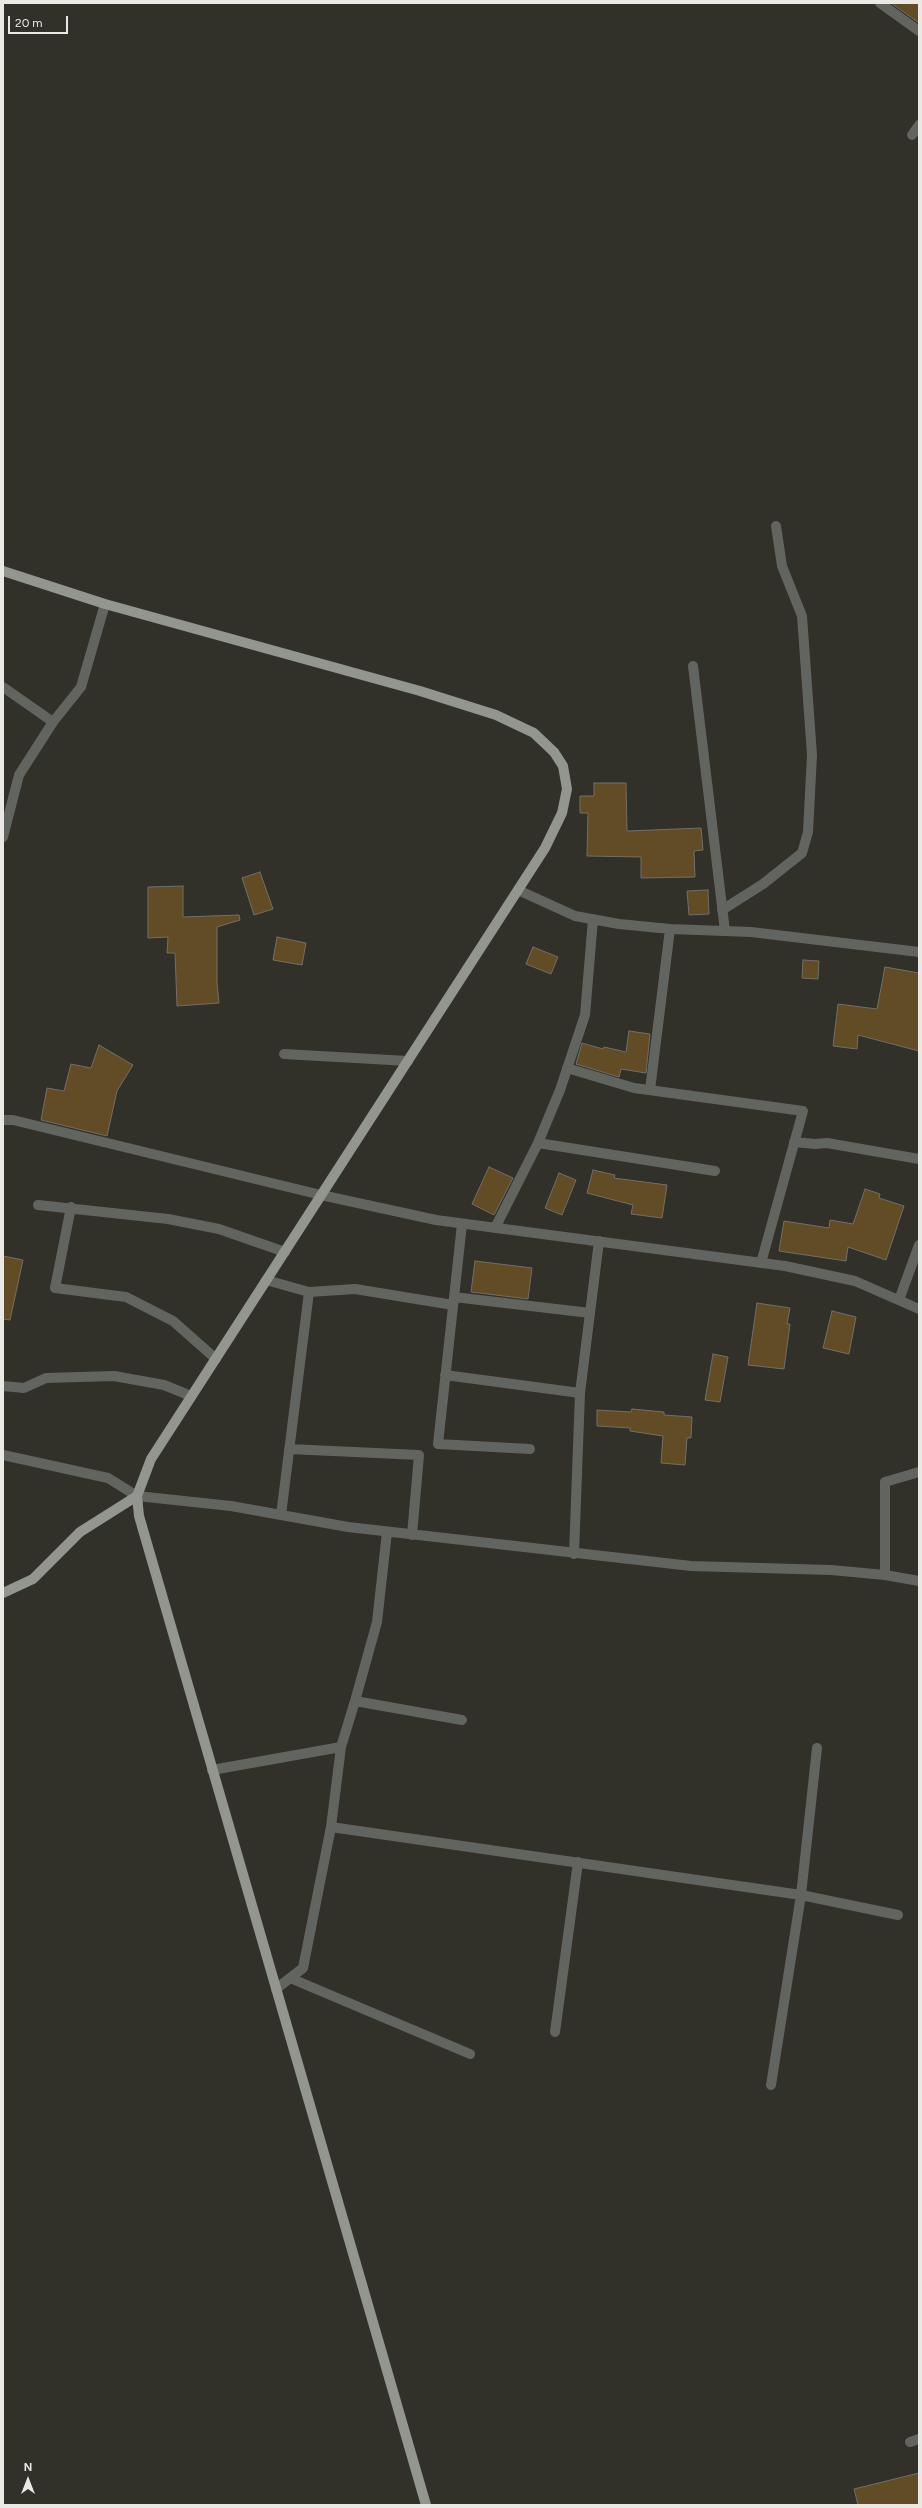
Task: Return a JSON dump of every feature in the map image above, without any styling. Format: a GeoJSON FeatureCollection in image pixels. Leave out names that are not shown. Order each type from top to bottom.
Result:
{"type":"FeatureCollection","features":[{"type":"Feature","properties":{"kind":"main road"},"geometry":{"type":"LineString","coordinates":[[3,571],[105,604],[420,691],[496,715],[534,733],[554,752],[563,766],[567,789],[559,820],[545,848],[151,1459],[137,1496],[138,1516],[426,2505]]}},
{"type":"Feature","properties":{"kind":"main road"},"geometry":{"type":"LineString","coordinates":[[3,1593],[33,1579],[80,1532],[137,1496]]}},
{"type":"Feature","properties":{"kind":"street"},"geometry":{"type":"LineString","coordinates":[[880,3],[919,31]]}},
{"type":"Feature","properties":{"kind":"street"},"geometry":{"type":"LineString","coordinates":[[912,135],[919,125]]}},
{"type":"Feature","properties":{"kind":"street"},"geometry":{"type":"LineString","coordinates":[[722,910],[763,884],[802,852],[808,832],[812,755],[802,616],[782,566],[776,526]]}},
{"type":"Feature","properties":{"kind":"street"},"geometry":{"type":"LineString","coordinates":[[3,837],[19,775],[53,722],[81,687],[105,604]]}},
{"type":"Feature","properties":{"kind":"street"},"geometry":{"type":"LineString","coordinates":[[693,666],[725,931]]}},
{"type":"Feature","properties":{"kind":"street"},"geometry":{"type":"LineString","coordinates":[[3,687],[53,722]]}},
{"type":"Feature","properties":{"kind":"street"},"geometry":{"type":"LineString","coordinates":[[518,890],[575,916],[593,919],[670,929],[725,931],[862,944],[919,952]]}},
{"type":"Feature","properties":{"kind":"street"},"geometry":{"type":"LineString","coordinates":[[495,1228],[538,1143],[568,1068],[585,1015],[593,919]]}},
{"type":"Feature","properties":{"kind":"street"},"geometry":{"type":"LineString","coordinates":[[650,1090],[670,929]]}},
{"type":"Feature","properties":{"kind":"street"},"geometry":{"type":"LineString","coordinates":[[284,1054],[408,1061]]}},
{"type":"Feature","properties":{"kind":"street"},"geometry":{"type":"LineString","coordinates":[[568,1068],[634,1088],[803,1111],[761,1263]]}},
{"type":"Feature","properties":{"kind":"street"},"geometry":{"type":"LineString","coordinates":[[3,1120],[21,1122],[321,1195],[436,1220],[785,1266],[854,1281],[919,1309]]}},
{"type":"Feature","properties":{"kind":"street"},"geometry":{"type":"LineString","coordinates":[[794,1142],[815,1144],[827,1143],[919,1159]]}},
{"type":"Feature","properties":{"kind":"street"},"geometry":{"type":"LineString","coordinates":[[538,1143],[715,1171]]}},
{"type":"Feature","properties":{"kind":"street"},"geometry":{"type":"LineString","coordinates":[[38,1205],[71,1207],[176,1220],[219,1229],[284,1252]]}},
{"type":"Feature","properties":{"kind":"street"},"geometry":{"type":"LineString","coordinates":[[71,1207],[55,1288],[126,1297],[173,1321],[216,1358]]}},
{"type":"Feature","properties":{"kind":"street"},"geometry":{"type":"LineString","coordinates":[[462,1224],[438,1444],[530,1449]]}},
{"type":"Feature","properties":{"kind":"street"},"geometry":{"type":"LineString","coordinates":[[574,1554],[580,1393],[599,1241]]}},
{"type":"Feature","properties":{"kind":"street"},"geometry":{"type":"LineString","coordinates":[[899,1300],[919,1245]]}},
{"type":"Feature","properties":{"kind":"street"},"geometry":{"type":"LineString","coordinates":[[266,1280],[309,1292],[355,1289],[454,1301],[590,1313]]}},
{"type":"Feature","properties":{"kind":"street"},"geometry":{"type":"LineString","coordinates":[[281,1515],[309,1292]]}},
{"type":"Feature","properties":{"kind":"street"},"geometry":{"type":"LineString","coordinates":[[445,1375],[580,1393]]}},
{"type":"Feature","properties":{"kind":"street"},"geometry":{"type":"LineString","coordinates":[[3,1386],[24,1388],[46,1378],[114,1376],[164,1385],[191,1396]]}},
{"type":"Feature","properties":{"kind":"street"},"geometry":{"type":"LineString","coordinates":[[289,1449],[419,1455],[412,1535]]}},
{"type":"Feature","properties":{"kind":"street"},"geometry":{"type":"LineString","coordinates":[[3,1455],[108,1478],[137,1496],[231,1506],[387,1532],[690,1566],[831,1570],[885,1575],[919,1581]]}},
{"type":"Feature","properties":{"kind":"street"},"geometry":{"type":"LineString","coordinates":[[885,1575],[885,1482],[919,1472]]}},
{"type":"Feature","properties":{"kind":"street"},"geometry":{"type":"LineString","coordinates":[[276,1989],[302,1968],[331,1827],[341,1747],[377,1622],[387,1532]]}},
{"type":"Feature","properties":{"kind":"street"},"geometry":{"type":"LineString","coordinates":[[355,1701],[462,1720]]}},
{"type":"Feature","properties":{"kind":"street"},"geometry":{"type":"LineString","coordinates":[[212,1770],[341,1747]]}},
{"type":"Feature","properties":{"kind":"street"},"geometry":{"type":"LineString","coordinates":[[771,2085],[801,1895],[817,1748]]}},
{"type":"Feature","properties":{"kind":"street"},"geometry":{"type":"LineString","coordinates":[[331,1827],[801,1895],[898,1915]]}},
{"type":"Feature","properties":{"kind":"street"},"geometry":{"type":"LineString","coordinates":[[555,2032],[578,1862]]}},
{"type":"Feature","properties":{"kind":"street"},"geometry":{"type":"LineString","coordinates":[[290,1978],[470,2054]]}},
{"type":"Feature","properties":{"kind":"building"},"geometry":{"type":"Polygon","coordinates":[[[891,3],[919,3],[919,23],[891,3]]]}},
{"type":"Feature","properties":{"kind":"building"},"geometry":{"type":"Polygon","coordinates":[[[594,783],[626,783],[627,831],[701,828],[703,850],[694,851],[695,877],[641,878],[641,857],[587,856],[588,813],[580,813],[580,796],[594,796],[594,783]]]}},
{"type":"Feature","properties":{"kind":"building"},"geometry":{"type":"Polygon","coordinates":[[[260,872],[273,909],[254,915],[242,878],[260,872]]]}},
{"type":"Feature","properties":{"kind":"building"},"geometry":{"type":"Polygon","coordinates":[[[183,886],[183,917],[239,915],[240,920],[217,927],[217,982],[219,1003],[177,1006],[175,953],[167,953],[168,937],[148,938],[148,887],[183,886]]]}},
{"type":"Feature","properties":{"kind":"building"},"geometry":{"type":"Polygon","coordinates":[[[708,890],[709,914],[689,915],[687,891],[708,890]]]}},
{"type":"Feature","properties":{"kind":"building"},"geometry":{"type":"Polygon","coordinates":[[[277,937],[306,943],[302,965],[273,960],[277,937]]]}},
{"type":"Feature","properties":{"kind":"building"},"geometry":{"type":"Polygon","coordinates":[[[533,947],[558,957],[551,974],[526,964],[533,947]]]}},
{"type":"Feature","properties":{"kind":"building"},"geometry":{"type":"Polygon","coordinates":[[[803,960],[819,961],[818,979],[802,978],[803,960]]]}},
{"type":"Feature","properties":{"kind":"building"},"geometry":{"type":"Polygon","coordinates":[[[885,967],[919,973],[919,1051],[858,1035],[857,1049],[833,1046],[838,1004],[877,1009],[885,967]]]}},
{"type":"Feature","properties":{"kind":"building"},"geometry":{"type":"Polygon","coordinates":[[[629,1031],[650,1034],[646,1073],[621,1069],[619,1077],[576,1064],[582,1043],[603,1049],[604,1047],[626,1052],[629,1031]]]}},
{"type":"Feature","properties":{"kind":"building"},"geometry":{"type":"Polygon","coordinates":[[[99,1045],[133,1065],[117,1091],[107,1136],[41,1120],[47,1088],[64,1091],[71,1064],[91,1068],[99,1045]]]}},
{"type":"Feature","properties":{"kind":"building"},"geometry":{"type":"Polygon","coordinates":[[[489,1167],[513,1178],[494,1215],[472,1204],[489,1167]]]}},
{"type":"Feature","properties":{"kind":"building"},"geometry":{"type":"Polygon","coordinates":[[[593,1170],[615,1175],[614,1178],[667,1185],[662,1218],[631,1214],[633,1205],[587,1193],[593,1170]]]}},
{"type":"Feature","properties":{"kind":"building"},"geometry":{"type":"Polygon","coordinates":[[[559,1173],[576,1180],[562,1215],[545,1208],[559,1173]]]}},
{"type":"Feature","properties":{"kind":"building"},"geometry":{"type":"Polygon","coordinates":[[[865,1189],[880,1194],[879,1198],[904,1206],[886,1260],[848,1247],[846,1261],[779,1251],[784,1221],[829,1228],[830,1220],[853,1224],[865,1189]]]}},
{"type":"Feature","properties":{"kind":"building"},"geometry":{"type":"Polygon","coordinates":[[[3,1256],[23,1260],[10,1320],[3,1319],[3,1256]]]}},
{"type":"Feature","properties":{"kind":"building"},"geometry":{"type":"Polygon","coordinates":[[[475,1261],[532,1268],[528,1299],[471,1292],[475,1261]]]}},
{"type":"Feature","properties":{"kind":"building"},"geometry":{"type":"Polygon","coordinates":[[[757,1303],[790,1308],[787,1324],[790,1324],[784,1369],[748,1365],[757,1303]]]}},
{"type":"Feature","properties":{"kind":"building"},"geometry":{"type":"Polygon","coordinates":[[[832,1311],[856,1317],[849,1354],[823,1348],[832,1311]]]}},
{"type":"Feature","properties":{"kind":"building"},"geometry":{"type":"Polygon","coordinates":[[[713,1354],[728,1357],[720,1402],[705,1400],[713,1354]]]}},
{"type":"Feature","properties":{"kind":"building"},"geometry":{"type":"Polygon","coordinates":[[[632,1409],[664,1412],[664,1415],[692,1417],[691,1438],[687,1438],[685,1465],[661,1463],[663,1436],[630,1431],[630,1428],[597,1426],[597,1410],[631,1412],[632,1409]]]}},
{"type":"Feature","properties":{"kind":"building"},"geometry":{"type":"Polygon","coordinates":[[[919,2473],[919,2505],[858,2505],[854,2489],[919,2473]]]}}]}
